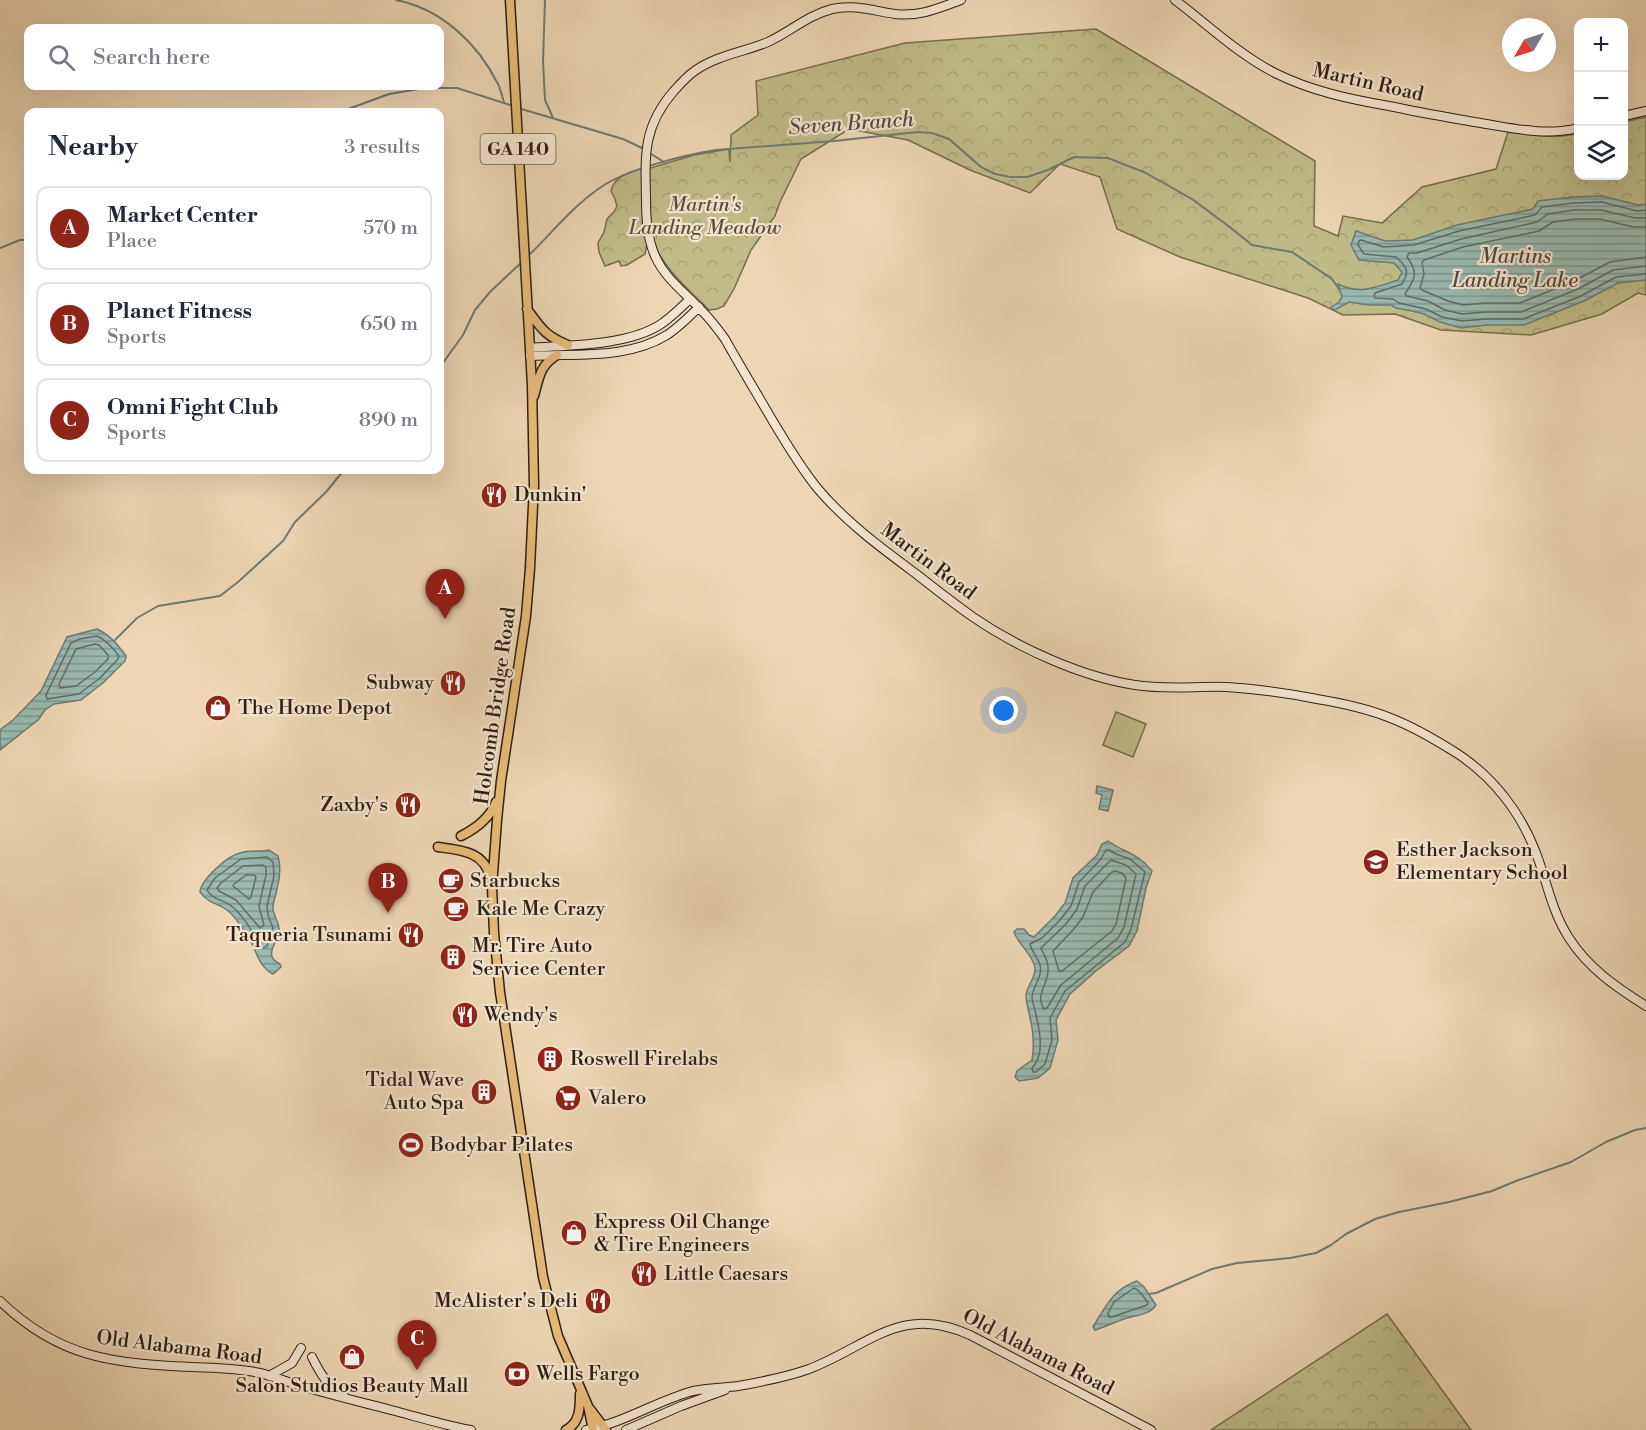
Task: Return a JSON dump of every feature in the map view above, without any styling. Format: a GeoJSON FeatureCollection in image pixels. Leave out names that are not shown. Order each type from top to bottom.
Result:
{"type":"FeatureCollection","features":[{"type":"Feature","properties":{"kind":"main road","name":"Holcomb Bridge Road"},"geometry":{"type":"LineString","coordinates":[[510,0],[528,309],[534,485],[529,580],[500,793],[492,887],[494,926],[499,980],[539,1259],[548,1300],[556,1330],[588,1406],[605,1428]]}},
{"type":"Feature","properties":{"kind":"main road"},"geometry":{"type":"LineString","coordinates":[[528,309],[547,335],[568,345]]}},
{"type":"Feature","properties":{"kind":"main road"},"geometry":{"type":"LineString","coordinates":[[532,402],[543,368],[557,355]]}},
{"type":"Feature","properties":{"kind":"main road"},"geometry":{"type":"LineString","coordinates":[[461,836],[485,820],[494,808],[500,793]]}},
{"type":"Feature","properties":{"kind":"main road"},"geometry":{"type":"LineString","coordinates":[[438,847],[470,852],[488,869],[492,887]]}},
{"type":"Feature","properties":{"kind":"main road"},"geometry":{"type":"LineString","coordinates":[[566,1430],[577,1418],[581,1390]]}},
{"type":"Feature","properties":{"kind":"main road","name":"Holcomb Bridge Road"},"geometry":{"type":"LineString","coordinates":[[588,1406],[591,1430]]}},
{"type":"Feature","properties":{"kind":"street","name":"Martin Road"},"geometry":{"type":"LineString","coordinates":[[961,0],[934,11],[912,14],[896,14],[864,8],[833,9],[808,19],[769,42],[705,64],[684,79],[657,114],[647,142],[645,156],[646,225],[649,240],[661,267],[676,286],[699,307],[725,339],[793,455],[833,506],[889,554],[974,618],[1037,653],[1117,682],[1159,688],[1221,687],[1282,692],[1365,709],[1403,723],[1449,749],[1491,781],[1517,814],[1529,835],[1554,909],[1577,949],[1608,981],[1646,1006]]}},
{"type":"Feature","properties":{"kind":"street","name":"Martin Road"},"geometry":{"type":"LineString","coordinates":[[1175,0],[1248,57],[1278,74],[1320,92],[1448,118],[1540,132],[1556,133],[1574,129]]}},
{"type":"Feature","properties":{"kind":"street"},"geometry":{"type":"LineString","coordinates":[[1628,115],[1646,111]]}},
{"type":"Feature","properties":{"kind":"street"},"geometry":{"type":"LineString","coordinates":[[530,352],[632,338],[660,325],[690,299]]}},
{"type":"Feature","properties":{"kind":"street"},"geometry":{"type":"LineString","coordinates":[[530,352],[557,355],[615,352],[642,347],[670,333],[699,307]]}},
{"type":"Feature","properties":{"kind":"street","name":"Old Alabama Road"},"geometry":{"type":"LineString","coordinates":[[0,1301],[24,1323],[43,1335],[64,1346],[90,1355],[128,1363],[239,1369],[471,1430]]}},
{"type":"Feature","properties":{"kind":"street","name":"Old Alabama Road"},"geometry":{"type":"LineString","coordinates":[[591,1430],[605,1428],[690,1392],[737,1386],[810,1369],[883,1332],[919,1323],[952,1327],[970,1335],[1151,1430]]}},
{"type":"Feature","properties":{"kind":"street"},"geometry":{"type":"LineString","coordinates":[[269,1376],[292,1364],[301,1348]]}},
{"type":"Feature","properties":{"kind":"street"},"geometry":{"type":"LineString","coordinates":[[312,1357],[321,1377],[350,1400]]}},
{"type":"Feature","properties":{"kind":"street","name":"Old Alabama Road"},"geometry":{"type":"LineString","coordinates":[[626,1430],[687,1403],[737,1386]]}},
{"type":"Feature","properties":{"kind":"green space","name":"Martin's Landing Meadow"},"geometry":{"type":"Polygon","coordinates":[[[1096,29],[1315,161],[1314,226],[1338,236],[1343,216],[1382,223],[1422,187],[1496,169],[1509,129],[1534,135],[1574,134],[1574,180],[1628,180],[1628,121],[1646,117],[1646,295],[1638,293],[1602,314],[1531,335],[1441,330],[1395,314],[1343,315],[1308,298],[1180,257],[1117,229],[1100,177],[1060,164],[1030,193],[970,170],[908,140],[849,129],[801,159],[775,216],[751,250],[724,306],[709,310],[676,277],[662,259],[651,238],[647,169],[694,155],[729,149],[730,162],[731,135],[758,115],[756,81],[905,43],[1096,29]]]}},
{"type":"Feature","properties":{"kind":"green space"},"geometry":{"type":"Polygon","coordinates":[[[644,168],[647,244],[645,254],[627,265],[621,266],[619,261],[605,266],[598,243],[607,219],[617,206],[611,191],[616,181],[624,175],[644,168]]]}},
{"type":"Feature","properties":{"kind":"green space"},"geometry":{"type":"Polygon","coordinates":[[[1116,712],[1146,724],[1133,757],[1103,745],[1116,712]]]}},
{"type":"Feature","properties":{"kind":"green space"},"geometry":{"type":"Polygon","coordinates":[[[1387,1314],[1471,1430],[1211,1430],[1387,1314]]]}},
{"type":"Feature","properties":{"kind":"water","name":"Martins Landing Lake"},"geometry":{"type":"Polygon","coordinates":[[[1602,196],[1638,205],[1646,204],[1646,280],[1618,283],[1584,301],[1524,325],[1461,328],[1391,305],[1349,302],[1335,310],[1330,308],[1342,297],[1338,284],[1354,289],[1368,289],[1398,280],[1402,272],[1394,263],[1359,260],[1351,245],[1356,231],[1385,241],[1413,240],[1457,225],[1533,209],[1538,201],[1602,196]]]}},
{"type":"Feature","properties":{"kind":"water"},"geometry":{"type":"Polygon","coordinates":[[[97,629],[117,644],[126,656],[125,661],[81,700],[54,704],[45,710],[38,720],[0,750],[0,730],[41,691],[67,637],[97,629]]]}},
{"type":"Feature","properties":{"kind":"water"},"geometry":{"type":"Polygon","coordinates":[[[1097,786],[1113,790],[1108,811],[1099,809],[1102,795],[1096,793],[1097,786]]]}},
{"type":"Feature","properties":{"kind":"water"},"geometry":{"type":"Polygon","coordinates":[[[1108,841],[1136,857],[1152,871],[1137,931],[1129,946],[1070,994],[1056,1020],[1058,1040],[1050,1068],[1038,1078],[1019,1081],[1015,1077],[1017,1071],[1032,1060],[1033,1054],[1026,995],[1035,968],[1014,932],[1017,929],[1024,929],[1034,937],[1065,903],[1073,878],[1097,855],[1102,844],[1108,841]]]}},
{"type":"Feature","properties":{"kind":"water"},"geometry":{"type":"Polygon","coordinates":[[[269,850],[278,856],[280,868],[273,903],[279,931],[272,949],[272,957],[281,967],[273,974],[264,967],[248,936],[233,915],[200,892],[210,875],[228,859],[243,852],[269,850]]]}},
{"type":"Feature","properties":{"kind":"water"},"geometry":{"type":"Polygon","coordinates":[[[1137,1281],[1156,1305],[1146,1313],[1095,1330],[1093,1327],[1110,1300],[1121,1289],[1137,1281]]]}},
{"type":"Feature","properties":{"kind":"waterway"},"geometry":{"type":"LineString","coordinates":[[396,0],[429,11],[457,30],[490,69],[504,102]]}},
{"type":"Feature","properties":{"kind":"waterway"},"geometry":{"type":"LineString","coordinates":[[545,0],[543,61],[545,100],[553,118]]}},
{"type":"Feature","properties":{"kind":"waterway","name":"Seven Branch"},"geometry":{"type":"LineString","coordinates":[[444,88],[457,88],[513,106]]}},
{"type":"Feature","properties":{"kind":"waterway","name":"Seven Branch"},"geometry":{"type":"LineString","coordinates":[[351,108],[389,94],[413,90]]}},
{"type":"Feature","properties":{"kind":"waterway","name":"Seven Branch"},"geometry":{"type":"LineString","coordinates":[[518,108],[623,139],[644,149]]}},
{"type":"Feature","properties":{"kind":"waterway","name":"Seven Branch"},"geometry":{"type":"LineString","coordinates":[[527,257],[572,211],[601,187],[626,174],[657,164],[716,150],[918,132],[932,133],[949,139],[981,167],[995,174],[1010,177],[1027,177],[1074,157],[1108,158],[1144,172],[1192,199],[1252,245],[1292,252],[1332,279],[1339,289]]}},
{"type":"Feature","properties":{"kind":"waterway","name":"Seven Branch"},"geometry":{"type":"LineString","coordinates":[[648,152],[664,162]]}},
{"type":"Feature","properties":{"kind":"waterway","name":"Seven Branch"},"geometry":{"type":"LineString","coordinates":[[0,248],[24,240]]}},
{"type":"Feature","properties":{"kind":"waterway"},"geometry":{"type":"LineString","coordinates":[[444,361],[463,335],[475,310],[490,292],[523,261]]}},
{"type":"Feature","properties":{"kind":"waterway"},"geometry":{"type":"LineString","coordinates":[[114,641],[137,618],[158,606],[220,596],[283,541],[295,522],[341,474]]}},
{"type":"Feature","properties":{"kind":"waterway"},"geometry":{"type":"LineString","coordinates":[[1149,1294],[1212,1269],[1237,1263],[1316,1253],[1375,1219],[1492,1191],[1571,1162],[1606,1142],[1646,1128]]}},
{"type":"Feature","properties":{"kind":"place","name":"Dunkin'"},"geometry":{"type":"Point","coordinates":[494,495]}},
{"type":"Feature","properties":{"kind":"place","name":"Market Center"},"geometry":{"type":"Point","coordinates":[445,619]}},
{"type":"Feature","properties":{"kind":"place","name":"Subway"},"geometry":{"type":"Point","coordinates":[453,683]}},
{"type":"Feature","properties":{"kind":"place","name":"The Home Depot"},"geometry":{"type":"Point","coordinates":[218,708]}},
{"type":"Feature","properties":{"kind":"place","name":"Zaxby's"},"geometry":{"type":"Point","coordinates":[408,805]}},
{"type":"Feature","properties":{"kind":"place","name":"Esther Jackson Elementary School"},"geometry":{"type":"Point","coordinates":[1376,862]}},
{"type":"Feature","properties":{"kind":"place","name":"Starbucks"},"geometry":{"type":"Point","coordinates":[451,881]}},
{"type":"Feature","properties":{"kind":"place","name":"Kale Me Crazy"},"geometry":{"type":"Point","coordinates":[456,909]}},
{"type":"Feature","properties":{"kind":"place","name":"Planet Fitness"},"geometry":{"type":"Point","coordinates":[388,913]}},
{"type":"Feature","properties":{"kind":"place","name":"Taqueria Tsunami"},"geometry":{"type":"Point","coordinates":[411,935]}},
{"type":"Feature","properties":{"kind":"place","name":"Mr. Tire Auto Service Center"},"geometry":{"type":"Point","coordinates":[453,957]}},
{"type":"Feature","properties":{"kind":"place","name":"Wendy's"},"geometry":{"type":"Point","coordinates":[465,1015]}},
{"type":"Feature","properties":{"kind":"place","name":"Roswell Firelabs"},"geometry":{"type":"Point","coordinates":[550,1059]}},
{"type":"Feature","properties":{"kind":"place","name":"Tidal Wave Auto Spa"},"geometry":{"type":"Point","coordinates":[484,1092]}},
{"type":"Feature","properties":{"kind":"place","name":"Valero"},"geometry":{"type":"Point","coordinates":[568,1098]}},
{"type":"Feature","properties":{"kind":"place","name":"Bodybar Pilates"},"geometry":{"type":"Point","coordinates":[411,1145]}},
{"type":"Feature","properties":{"kind":"place","name":"Express Oil Change & Tire Engineers"},"geometry":{"type":"Point","coordinates":[574,1233]}},
{"type":"Feature","properties":{"kind":"place","name":"Little Caesars"},"geometry":{"type":"Point","coordinates":[644,1274]}},
{"type":"Feature","properties":{"kind":"place","name":"McAlister's Deli"},"geometry":{"type":"Point","coordinates":[598,1301]}},
{"type":"Feature","properties":{"kind":"place","name":"Salon Studios Beauty Mall"},"geometry":{"type":"Point","coordinates":[352,1357]}},
{"type":"Feature","properties":{"kind":"place","name":"Omni Fight Club"},"geometry":{"type":"Point","coordinates":[417,1370]}},
{"type":"Feature","properties":{"kind":"place","name":"Wells Fargo"},"geometry":{"type":"Point","coordinates":[517,1374]}}]}
